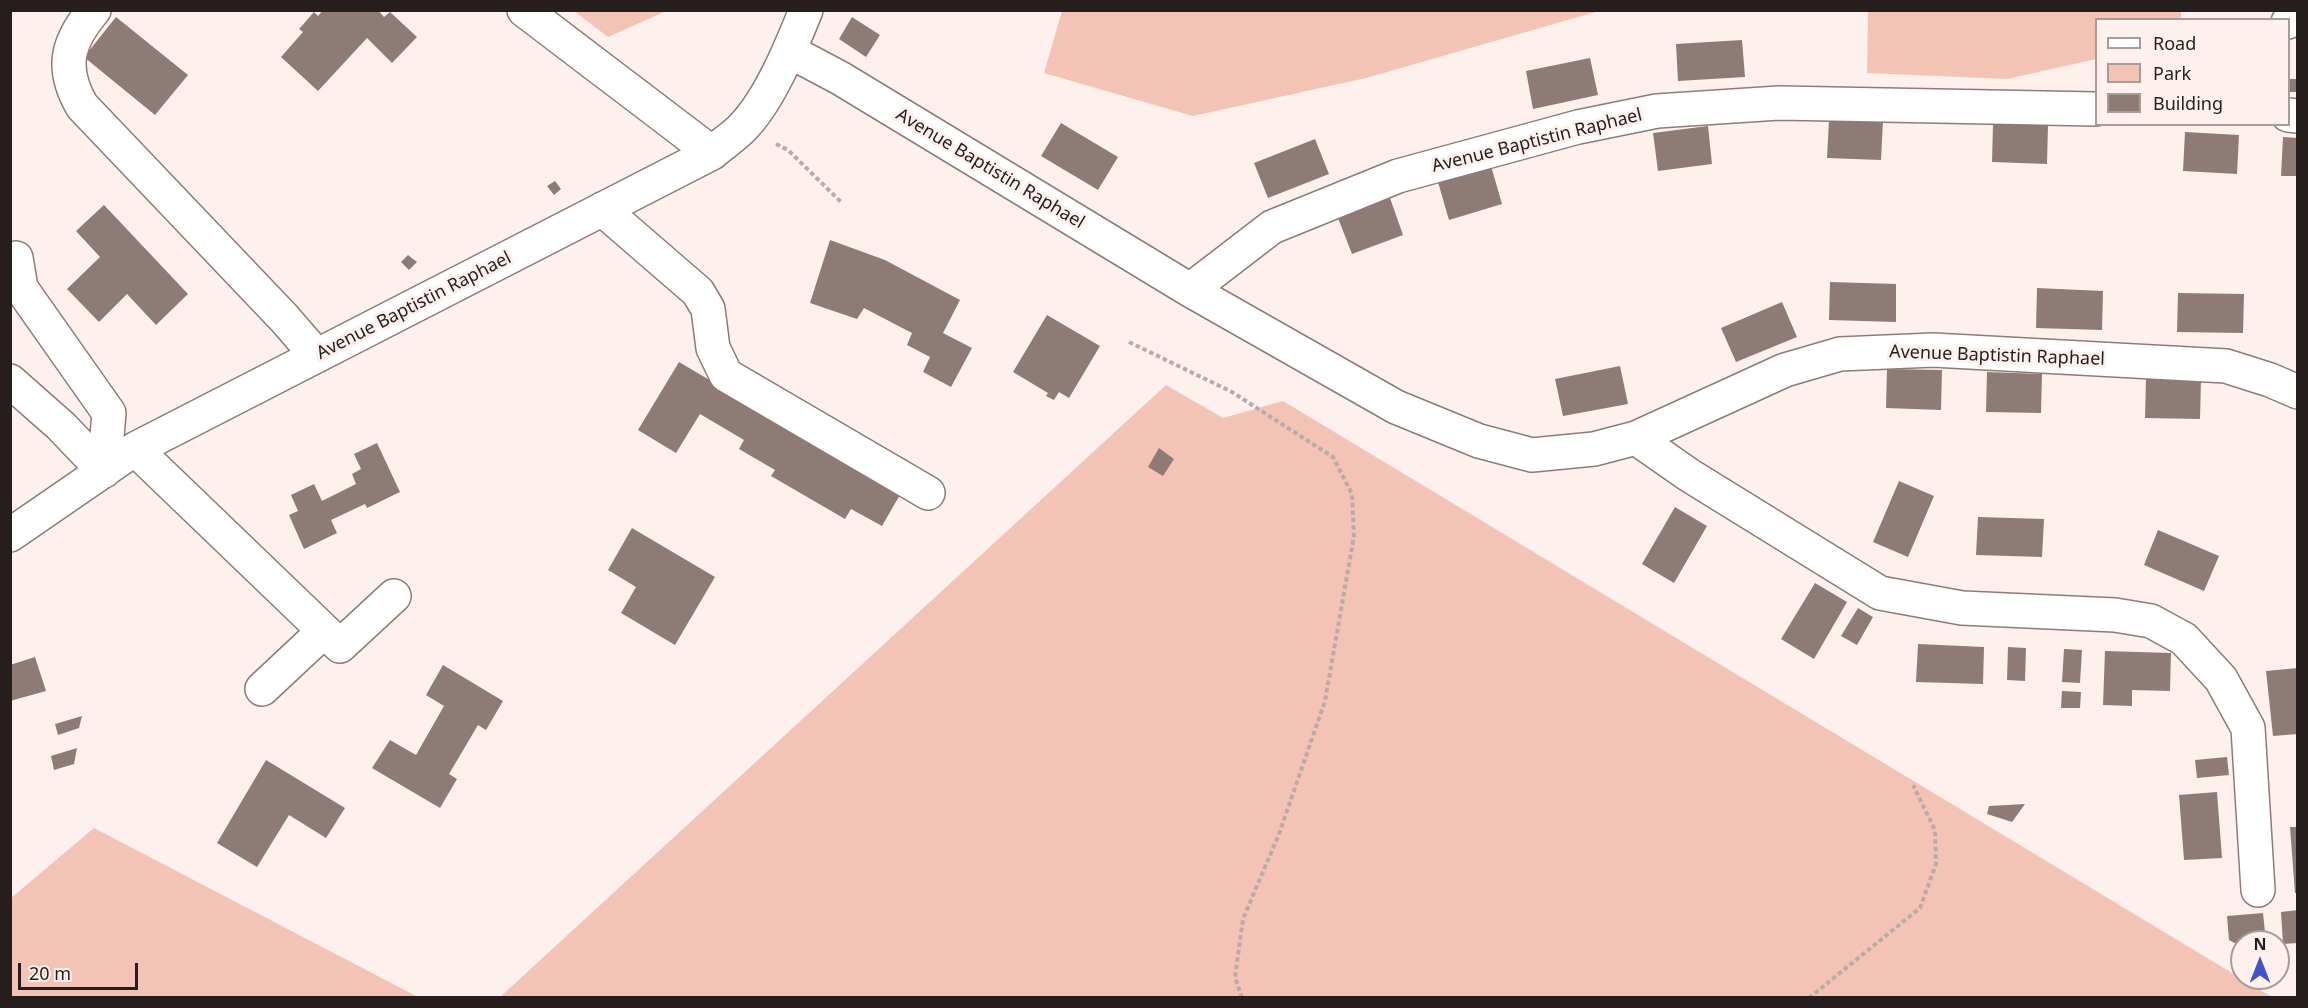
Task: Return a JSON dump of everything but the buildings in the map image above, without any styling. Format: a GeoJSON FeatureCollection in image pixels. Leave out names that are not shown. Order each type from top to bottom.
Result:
{"type":"FeatureCollection","features":[{"type":"Feature","properties":{"kind":"street"},"geometry":{"type":"LineString","coordinates":[[94,10],[79,29],[69,54],[72,88],[82,106],[284,318],[317,356]]}},
{"type":"Feature","properties":{"kind":"street"},"geometry":{"type":"LineString","coordinates":[[524,10],[712,153]]}},
{"type":"Feature","properties":{"kind":"street","name":"Avenue Baptistin Raphael"},"geometry":{"type":"LineString","coordinates":[[10,535],[135,449],[712,153],[744,126],[761,103],[789,51],[806,10]]}},
{"type":"Feature","properties":{"kind":"street","name":"Avenue Baptistin Raphael"},"geometry":{"type":"LineString","coordinates":[[789,51],[840,78],[1190,290],[1396,407],[1479,441],[1532,455],[1594,449],[1636,438],[1785,370],[1840,354],[1932,350],[2226,366],[2298,392]]}},
{"type":"Feature","properties":{"kind":"street","name":"Avenue Baptistin Raphael"},"geometry":{"type":"LineString","coordinates":[[1190,290],[1272,227],[1398,176],[1578,127],[1657,111],[1779,103],[2095,109]]}},
{"type":"Feature","properties":{"kind":"street"},"geometry":{"type":"LineString","coordinates":[[602,209],[698,292],[708,309],[713,348],[726,375],[928,493]]}},
{"type":"Feature","properties":{"kind":"street"},"geometry":{"type":"LineString","coordinates":[[16,258],[21,288],[109,413],[104,471]]}},
{"type":"Feature","properties":{"kind":"street"},"geometry":{"type":"LineString","coordinates":[[10,381],[61,426],[104,471]]}},
{"type":"Feature","properties":{"kind":"street"},"geometry":{"type":"LineString","coordinates":[[1636,438],[1689,475],[1880,593],[1962,608],[2115,615],[2151,621],[2184,639],[2221,678],[2248,728],[2258,890]]}},
{"type":"Feature","properties":{"kind":"street"},"geometry":{"type":"LineString","coordinates":[[135,449],[340,646],[394,596]]}},
{"type":"Feature","properties":{"kind":"street"},"geometry":{"type":"LineString","coordinates":[[262,689],[324,631]]}},
{"type":"Feature","properties":{"kind":"path"},"geometry":{"type":"LineString","coordinates":[[744,126],[788,150],[842,203]]}},
{"type":"Feature","properties":{"kind":"path"},"geometry":{"type":"LineString","coordinates":[[1129,342],[1232,392],[1333,457],[1352,494],[1354,536],[1325,701],[1279,834],[1243,919],[1235,977],[1242,998]]}},
{"type":"Feature","properties":{"kind":"path"},"geometry":{"type":"LineString","coordinates":[[1809,998],[1920,908],[1936,864],[1935,830],[1913,785]]}},
{"type":"Feature","properties":{"kind":"green space"},"geometry":{"type":"Polygon","coordinates":[[[1062,10],[1599,11],[1366,78],[1193,116],[1044,73],[1062,10]]]}},
{"type":"Feature","properties":{"kind":"green space"},"geometry":{"type":"Polygon","coordinates":[[[2181,10],[2181,18],[2095,18],[2095,59],[2007,79],[1867,73],[1868,11],[2181,10]]]}},
{"type":"Feature","properties":{"kind":"green space"},"geometry":{"type":"Polygon","coordinates":[[[574,11],[666,11],[608,37],[574,11]]]}},
{"type":"Feature","properties":{"kind":"green space"},"geometry":{"type":"Polygon","coordinates":[[[1166,385],[1223,418],[1283,401],[2230,972],[2230,990],[2260,990],[2272,997],[499,998],[1166,385]]]}},
{"type":"Feature","properties":{"kind":"green space"},"geometry":{"type":"Polygon","coordinates":[[[94,828],[418,997],[11,997],[11,898],[94,828]]]}}]}
